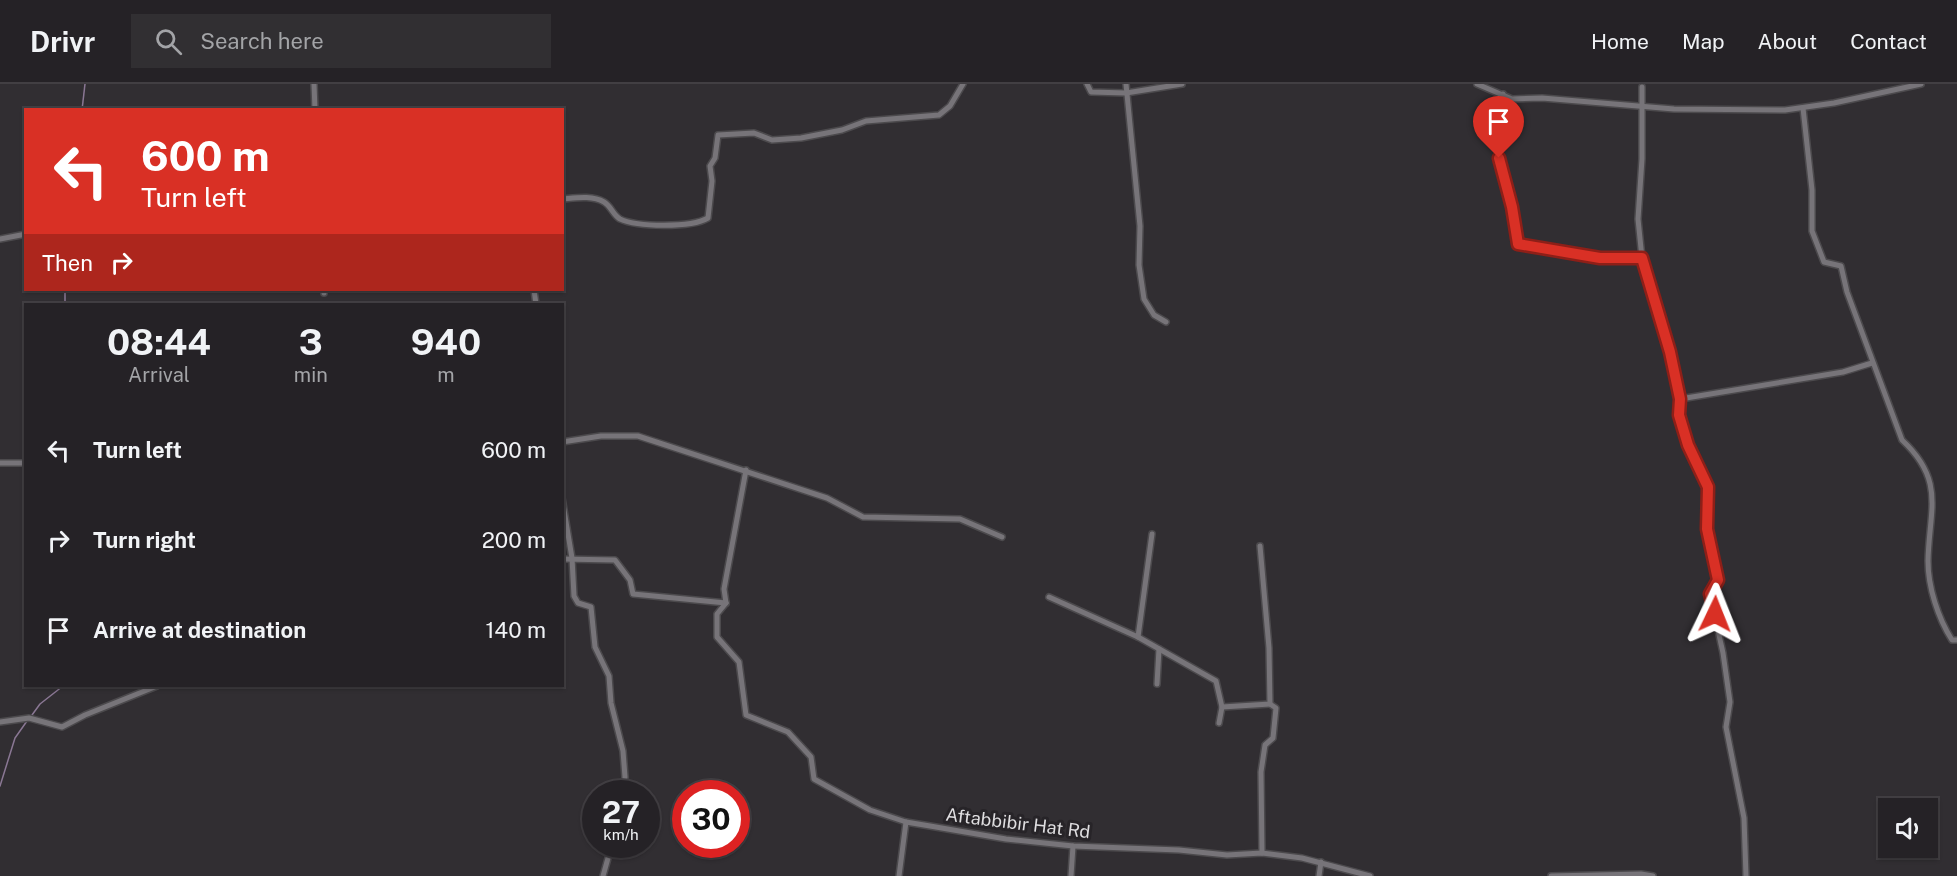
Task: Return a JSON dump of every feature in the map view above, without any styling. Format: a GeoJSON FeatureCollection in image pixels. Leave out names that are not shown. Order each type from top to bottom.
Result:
{"type":"FeatureCollection","features":[{"type":"Feature","properties":{"kind":"street"},"geometry":{"type":"LineString","coordinates":[[314,84],[315,108]]}},
{"type":"Feature","properties":{"kind":"street"},"geometry":{"type":"LineString","coordinates":[[564,199],[586,197],[605,202],[622,220],[675,226],[693,224],[708,218],[712,181],[710,166],[716,153],[716,137],[721,133],[759,134],[772,140],[801,138],[842,130],[866,121],[939,115],[950,106],[963,84]]}},
{"type":"Feature","properties":{"kind":"street"},"geometry":{"type":"LineString","coordinates":[[1087,84],[1094,94],[1126,93],[1182,84]]}},
{"type":"Feature","properties":{"kind":"street"},"geometry":{"type":"LineString","coordinates":[[1126,84],[1140,226],[1139,265],[1144,299],[1154,315],[1166,322]]}},
{"type":"Feature","properties":{"kind":"street"},"geometry":{"type":"LineString","coordinates":[[1477,84],[1512,99],[1542,98],[1674,109],[1803,108],[1921,84]]}},
{"type":"Feature","properties":{"kind":"street"},"geometry":{"type":"LineString","coordinates":[[1642,87],[1642,159],[1638,219],[1642,258],[1670,352],[1680,399],[1679,415],[1688,445],[1708,487],[1707,529],[1718,580],[1710,594],[1724,653],[1730,702],[1726,728],[1744,818],[1746,876]]}},
{"type":"Feature","properties":{"kind":"street"},"geometry":{"type":"LineString","coordinates":[[1503,94],[1499,158],[1512,207],[1518,244],[1600,258],[1642,258]]}},
{"type":"Feature","properties":{"kind":"street"},"geometry":{"type":"LineString","coordinates":[[1803,108],[1812,190],[1813,235],[1824,262],[1841,266],[1847,292],[1902,440],[1920,457],[1929,482],[1933,522],[1928,564],[1940,621],[1952,640],[1957,640]]}},
{"type":"Feature","properties":{"kind":"street"},"geometry":{"type":"LineString","coordinates":[[0,238],[24,234]]}},
{"type":"Feature","properties":{"kind":"street"},"geometry":{"type":"LineString","coordinates":[[1680,399],[1843,372],[1872,363]]}},
{"type":"Feature","properties":{"kind":"street"},"geometry":{"type":"LineString","coordinates":[[564,442],[600,436],[638,436],[827,498],[863,517],[960,519],[1002,537]]}},
{"type":"Feature","properties":{"kind":"street"},"geometry":{"type":"LineString","coordinates":[[0,464],[24,463]]}},
{"type":"Feature","properties":{"kind":"street"},"geometry":{"type":"LineString","coordinates":[[564,559],[615,560],[630,580],[633,594],[726,603],[724,589],[746,470]]}},
{"type":"Feature","properties":{"kind":"street"},"geometry":{"type":"LineString","coordinates":[[564,510],[572,558],[574,596],[578,603],[591,607],[596,652],[603,659],[609,676],[611,703],[625,765],[624,780]]}},
{"type":"Feature","properties":{"kind":"street"},"geometry":{"type":"LineString","coordinates":[[1138,637],[1152,534]]}},
{"type":"Feature","properties":{"kind":"street"},"geometry":{"type":"LineString","coordinates":[[1260,546],[1269,648],[1270,704]]}},
{"type":"Feature","properties":{"kind":"street"},"geometry":{"type":"LineString","coordinates":[[1049,597],[1138,637],[1216,681],[1222,707],[1219,723]]}},
{"type":"Feature","properties":{"kind":"street","name":"Aftabbibir Hat Rd"},"geometry":{"type":"LineString","coordinates":[[726,603],[717,614],[717,637],[737,660],[741,673],[746,715],[793,736],[799,747],[811,757],[814,779],[870,810],[906,822],[1006,839],[1073,846],[1179,850],[1227,855],[1262,853],[1321,862],[1370,876]]}},
{"type":"Feature","properties":{"kind":"street"},"geometry":{"type":"LineString","coordinates":[[1157,684],[1159,650]]}},
{"type":"Feature","properties":{"kind":"street"},"geometry":{"type":"LineString","coordinates":[[0,722],[29,718],[62,728],[86,715],[155,687]]}},
{"type":"Feature","properties":{"kind":"street"},"geometry":{"type":"LineString","coordinates":[[1222,707],[1270,704],[1276,708],[1273,738],[1264,746],[1261,772],[1262,853]]}},
{"type":"Feature","properties":{"kind":"street"},"geometry":{"type":"LineString","coordinates":[[899,876],[906,822]]}},
{"type":"Feature","properties":{"kind":"street"},"geometry":{"type":"LineString","coordinates":[[1071,876],[1073,846]]}},
{"type":"Feature","properties":{"kind":"street"},"geometry":{"type":"LineString","coordinates":[[603,876],[608,858]]}},
{"type":"Feature","properties":{"kind":"street"},"geometry":{"type":"LineString","coordinates":[[1319,876],[1321,862]]}},
{"type":"Feature","properties":{"kind":"street"},"geometry":{"type":"LineString","coordinates":[[1551,876],[1653,876]]}},
{"type":"Feature","properties":{"kind":"waterway"},"geometry":{"type":"LineString","coordinates":[[82,108],[85,84]]}},
{"type":"Feature","properties":{"kind":"waterway"},"geometry":{"type":"LineString","coordinates":[[65,291],[65,303]]}},
{"type":"Feature","properties":{"kind":"waterway"},"geometry":{"type":"LineString","coordinates":[[32,715],[40,704],[62,687]]}},
{"type":"Feature","properties":{"kind":"waterway"},"geometry":{"type":"LineString","coordinates":[[0,786],[15,738],[27,721]]}},
{"type":"Feature","properties":{"kind":"route"},"geometry":{"type":"LineString","coordinates":[[1499,158],[1512,207],[1518,244],[1534,249],[1552,249],[1600,258],[1642,258],[1655,308],[1670,352],[1680,399],[1679,415],[1688,445],[1708,487],[1707,529],[1718,580],[1710,594],[1715,614]]}}]}
